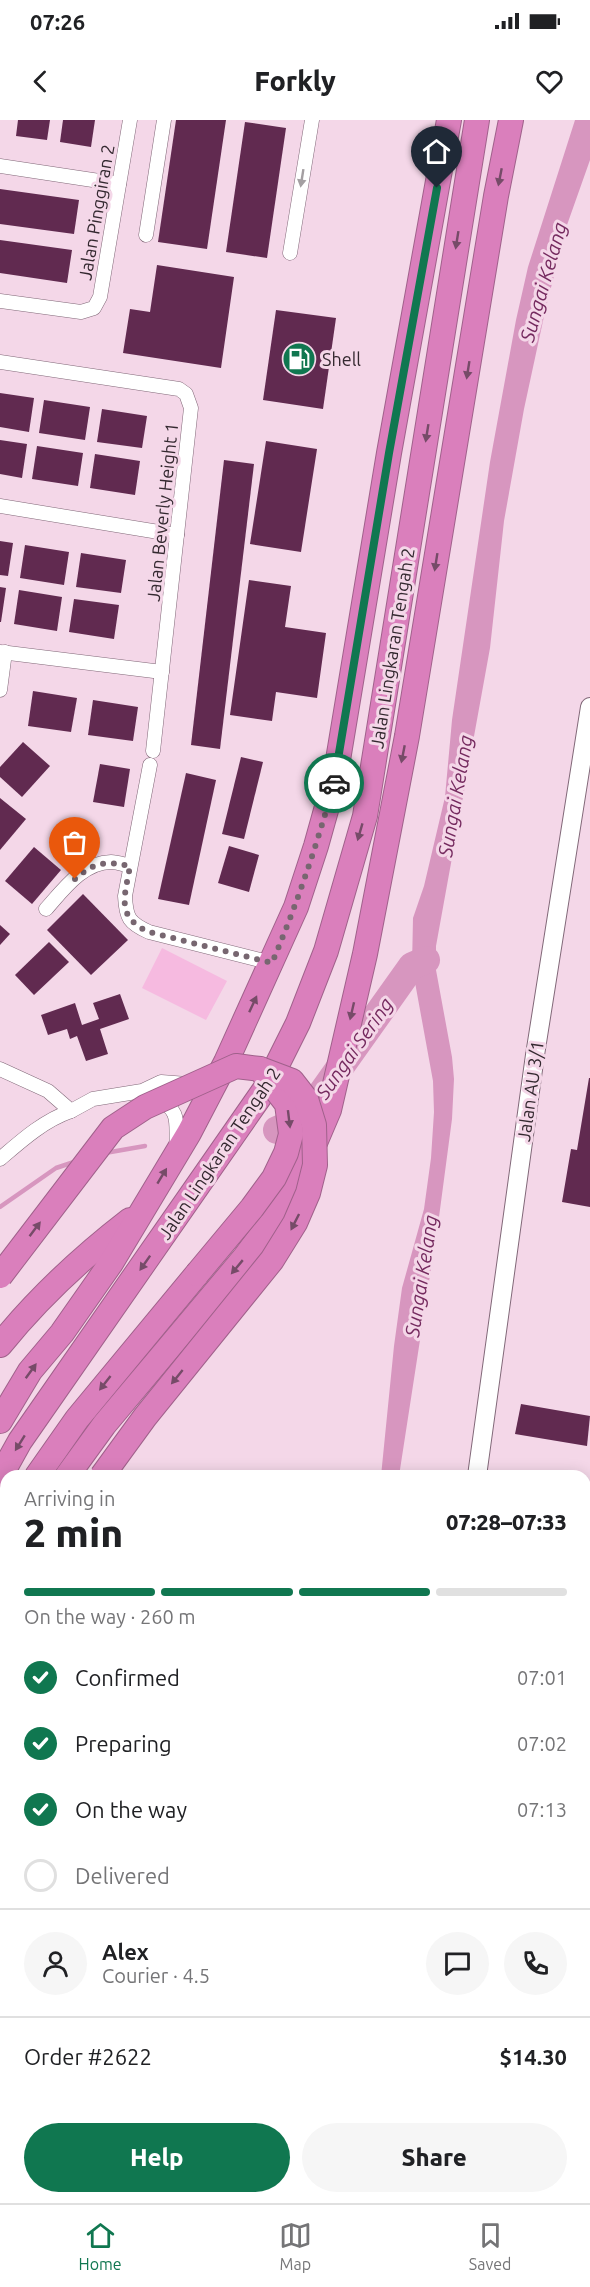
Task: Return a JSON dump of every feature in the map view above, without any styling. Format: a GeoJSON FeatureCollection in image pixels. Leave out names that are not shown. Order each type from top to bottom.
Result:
{"type":"FeatureCollection","features":[{"type":"Feature","properties":{"kind":"highway","name":"Jalan Lingkaran Tengah 2"},"geometry":{"type":"LineString","coordinates":[[0,1421],[30,1371],[62,1333],[111,1263],[189,1133],[226,1062],[272,963],[306,877],[335,778],[389,453],[449,120]]}},
{"type":"Feature","properties":{"kind":"highway","name":"Jalan Lingkaran Tengah 2"},"geometry":{"type":"LineString","coordinates":[[4,1470],[20,1441],[265,1089],[298,1023],[326,951],[366,806],[477,120]]}},
{"type":"Feature","properties":{"kind":"highway"},"geometry":{"type":"LineString","coordinates":[[71,1470],[104,1425],[223,1285],[272,1221],[300,1178],[328,1110],[365,954],[407,736],[496,196],[511,120]]}},
{"type":"Feature","properties":{"kind":"highway"},"geometry":{"type":"LineString","coordinates":[[0,1276],[113,1128],[145,1107],[236,1066],[260,1069],[292,1081],[306,1099],[314,1125],[315,1165],[308,1193],[295,1223],[272,1260],[145,1417],[106,1470]]}},
{"type":"Feature","properties":{"kind":"highway"},"geometry":{"type":"LineString","coordinates":[[41,1470],[111,1375],[252,1209],[274,1178],[286,1153],[291,1134],[287,1104],[260,1069]]}},
{"type":"Feature","properties":{"kind":"highway"},"geometry":{"type":"LineString","coordinates":[[0,1345],[52,1287],[101,1242],[139,1214]]}},
{"type":"Feature","properties":{"kind":"main road","name":"Jalan AU 3/1"},"geometry":{"type":"LineString","coordinates":[[478,1470],[535,1055],[590,706]]}},
{"type":"Feature","properties":{"kind":"street","name":"Jalan Pinggiran 2"},"geometry":{"type":"LineString","coordinates":[[0,301],[81,312],[94,308],[100,297],[130,120]]}},
{"type":"Feature","properties":{"kind":"street"},"geometry":{"type":"LineString","coordinates":[[146,235],[164,120]]}},
{"type":"Feature","properties":{"kind":"street"},"geometry":{"type":"LineString","coordinates":[[290,253],[312,120]]}},
{"type":"Feature","properties":{"kind":"street"},"geometry":{"type":"LineString","coordinates":[[0,166],[119,184]]}},
{"type":"Feature","properties":{"kind":"street","name":"Jalan Beverly Height 1"},"geometry":{"type":"LineString","coordinates":[[0,362],[179,389],[186,394],[191,408],[162,672],[152,758],[125,896],[126,913],[135,926],[149,932],[272,963]]}},
{"type":"Feature","properties":{"kind":"street"},"geometry":{"type":"LineString","coordinates":[[0,506],[177,534]]}},
{"type":"Feature","properties":{"kind":"street"},"geometry":{"type":"LineString","coordinates":[[0,690],[3,652],[162,672]]}},
{"type":"Feature","properties":{"kind":"street"},"geometry":{"type":"LineString","coordinates":[[46,909],[87,868],[111,862],[130,866]]}},
{"type":"Feature","properties":{"kind":"street"},"geometry":{"type":"LineString","coordinates":[[0,1159],[46,1122],[93,1100],[142,1091],[161,1082],[185,1085],[226,1062]]}},
{"type":"Feature","properties":{"kind":"street"},"geometry":{"type":"LineString","coordinates":[[0,1069],[48,1091],[71,1111]]}},
{"type":"Feature","properties":{"kind":"street"},"geometry":{"type":"LineString","coordinates":[[142,1091],[172,1107],[175,1114],[178,1150]]}},
{"type":"Feature","properties":{"kind":"green space"},"geometry":{"type":"Polygon","coordinates":[[[162,948],[227,981],[206,1020],[142,988],[162,948]]]}},
{"type":"Feature","properties":{"kind":"water","name":"Sungai Kelang"},"geometry":{"type":"Polygon","coordinates":[[[575,120],[590,120],[590,160],[567,225],[524,409],[504,521],[490,648],[436,946],[436,970],[452,1057],[454,1079],[452,1119],[400,1470],[382,1470],[402,1288],[424,1209],[434,1112],[433,1081],[412,966],[413,918],[424,886],[445,797],[452,720],[490,462],[528,267],[575,120]]]}},
{"type":"Feature","properties":{"kind":"building"},"geometry":{"type":"Polygon","coordinates":[[[18,120],[50,120],[47,140],[16,136],[18,120]]]}},
{"type":"Feature","properties":{"kind":"building"},"geometry":{"type":"Polygon","coordinates":[[[63,120],[95,120],[91,147],[60,142],[63,120]]]}},
{"type":"Feature","properties":{"kind":"building"},"geometry":{"type":"Polygon","coordinates":[[[176,120],[226,120],[207,249],[158,242],[176,120]]]}},
{"type":"Feature","properties":{"kind":"building"},"geometry":{"type":"Polygon","coordinates":[[[245,122],[286,128],[267,258],[226,252],[245,122]]]}},
{"type":"Feature","properties":{"kind":"building"},"geometry":{"type":"Polygon","coordinates":[[[0,189],[79,200],[74,234],[0,224],[0,189]]]}},
{"type":"Feature","properties":{"kind":"building"},"geometry":{"type":"Polygon","coordinates":[[[0,240],[72,250],[67,283],[0,273],[0,240]]]}},
{"type":"Feature","properties":{"kind":"building"},"geometry":{"type":"Polygon","coordinates":[[[157,265],[234,277],[221,368],[123,353],[130,309],[150,312],[157,265]]]}},
{"type":"Feature","properties":{"kind":"building","name":"Shell"},"geometry":{"type":"Polygon","coordinates":[[[276,310],[336,318],[323,409],[263,400],[276,310]]]}},
{"type":"Feature","properties":{"kind":"building"},"geometry":{"type":"Polygon","coordinates":[[[0,393],[34,398],[29,432],[0,427],[0,393]]]}},
{"type":"Feature","properties":{"kind":"building"},"geometry":{"type":"Polygon","coordinates":[[[44,400],[90,407],[85,440],[39,433],[44,400]]]}},
{"type":"Feature","properties":{"kind":"building"},"geometry":{"type":"Polygon","coordinates":[[[102,409],[147,416],[142,448],[97,442],[102,409]]]}},
{"type":"Feature","properties":{"kind":"building"},"geometry":{"type":"Polygon","coordinates":[[[0,440],[27,444],[22,478],[0,474],[0,440]]]}},
{"type":"Feature","properties":{"kind":"building"},"geometry":{"type":"Polygon","coordinates":[[[266,441],[317,449],[301,552],[250,544],[266,441]]]}},
{"type":"Feature","properties":{"kind":"building"},"geometry":{"type":"Polygon","coordinates":[[[37,446],[83,453],[78,486],[32,479],[37,446]]]}},
{"type":"Feature","properties":{"kind":"building"},"geometry":{"type":"Polygon","coordinates":[[[95,454],[140,461],[135,495],[90,488],[95,454]]]}},
{"type":"Feature","properties":{"kind":"building"},"geometry":{"type":"Polygon","coordinates":[[[224,460],[254,464],[220,749],[191,745],[224,460]]]}},
{"type":"Feature","properties":{"kind":"building"},"geometry":{"type":"Polygon","coordinates":[[[0,541],[13,543],[8,576],[0,575],[0,541]]]}},
{"type":"Feature","properties":{"kind":"building"},"geometry":{"type":"Polygon","coordinates":[[[25,545],[69,552],[64,585],[20,578],[25,545]]]}},
{"type":"Feature","properties":{"kind":"building"},"geometry":{"type":"Polygon","coordinates":[[[81,553],[126,560],[121,593],[76,587],[81,553]]]}},
{"type":"Feature","properties":{"kind":"building"},"geometry":{"type":"Polygon","coordinates":[[[249,580],[291,586],[285,627],[326,633],[317,698],[276,692],[272,721],[230,715],[249,580]]]}},
{"type":"Feature","properties":{"kind":"building"},"geometry":{"type":"Polygon","coordinates":[[[0,587],[6,588],[1,622],[0,622],[0,587]]]}},
{"type":"Feature","properties":{"kind":"building"},"geometry":{"type":"Polygon","coordinates":[[[19,590],[62,597],[57,631],[14,624],[19,590]]]}},
{"type":"Feature","properties":{"kind":"building"},"geometry":{"type":"Polygon","coordinates":[[[74,599],[119,605],[114,639],[69,632],[74,599]]]}},
{"type":"Feature","properties":{"kind":"building"},"geometry":{"type":"Polygon","coordinates":[[[33,691],[77,698],[71,732],[28,726],[33,691]]]}},
{"type":"Feature","properties":{"kind":"building"},"geometry":{"type":"Polygon","coordinates":[[[93,700],[138,707],[133,741],[88,735],[93,700]]]}},
{"type":"Feature","properties":{"kind":"building"},"geometry":{"type":"Polygon","coordinates":[[[23,742],[50,766],[22,797],[0,777],[0,767],[23,742]]]}},
{"type":"Feature","properties":{"kind":"building"},"geometry":{"type":"Polygon","coordinates":[[[241,757],[263,762],[244,839],[222,834],[241,757]]]}},
{"type":"Feature","properties":{"kind":"building"},"geometry":{"type":"Polygon","coordinates":[[[100,764],[130,769],[124,807],[93,802],[100,764]]]}},
{"type":"Feature","properties":{"kind":"building"},"geometry":{"type":"Polygon","coordinates":[[[186,773],[216,780],[189,905],[158,899],[186,773]]]}},
{"type":"Feature","properties":{"kind":"building"},"geometry":{"type":"Polygon","coordinates":[[[0,798],[26,819],[0,850],[0,798]]]}},
{"type":"Feature","properties":{"kind":"building"},"geometry":{"type":"Polygon","coordinates":[[[229,846],[259,855],[249,892],[218,883],[229,846]]]}},
{"type":"Feature","properties":{"kind":"building"},"geometry":{"type":"Polygon","coordinates":[[[34,847],[61,870],[32,904],[5,881],[34,847]]]}},
{"type":"Feature","properties":{"kind":"building"},"geometry":{"type":"Polygon","coordinates":[[[83,894],[128,940],[91,975],[47,930],[83,894]]]}},
{"type":"Feature","properties":{"kind":"building"},"geometry":{"type":"Polygon","coordinates":[[[0,925],[10,934],[0,945],[0,925]]]}},
{"type":"Feature","properties":{"kind":"building"},"geometry":{"type":"Polygon","coordinates":[[[49,942],[69,962],[34,995],[15,975],[49,942]]]}},
{"type":"Feature","properties":{"kind":"building"},"geometry":{"type":"Polygon","coordinates":[[[120,994],[129,1019],[100,1029],[108,1054],[86,1061],[77,1036],[70,1039],[67,1029],[48,1035],[41,1015],[75,1003],[82,1025],[99,1019],[93,1003],[120,994]]]}},
{"type":"Feature","properties":{"kind":"building"},"geometry":{"type":"Polygon","coordinates":[[[589,1078],[590,1207],[562,1202],[571,1149],[577,1150],[589,1078]]]}},
{"type":"Feature","properties":{"kind":"building"},"geometry":{"type":"Polygon","coordinates":[[[521,1404],[590,1416],[587,1446],[515,1434],[521,1404]]]}},
{"type":"Feature","properties":{"kind":"waterway","name":"Sungai Sering"},"geometry":{"type":"LineString","coordinates":[[277,1130],[304,1118],[412,966],[426,960]]}},
{"type":"Feature","properties":{"kind":"waterway","name":"Sungai Sering"},"geometry":{"type":"LineString","coordinates":[[105,1153],[145,1146]]}},
{"type":"Feature","properties":{"kind":"waterway","name":"Sungai Sering"},"geometry":{"type":"LineString","coordinates":[[0,1207],[56,1168],[77,1161]]}},
{"type":"Feature","properties":{"kind":"way so far"},"geometry":{"type":"LineString","coordinates":[[75,879],[87,868],[111,862],[130,866],[125,896],[126,913],[135,926],[149,932],[272,963],[303,887],[334,783]]}},
{"type":"Feature","properties":{"kind":"place","name":"Shell"},"geometry":{"type":"Point","coordinates":[299,359]}},
{"type":"Feature","properties":{"kind":"route"},"geometry":{"type":"LineString","coordinates":[[334,783],[389,453],[437,188]]}}]}
